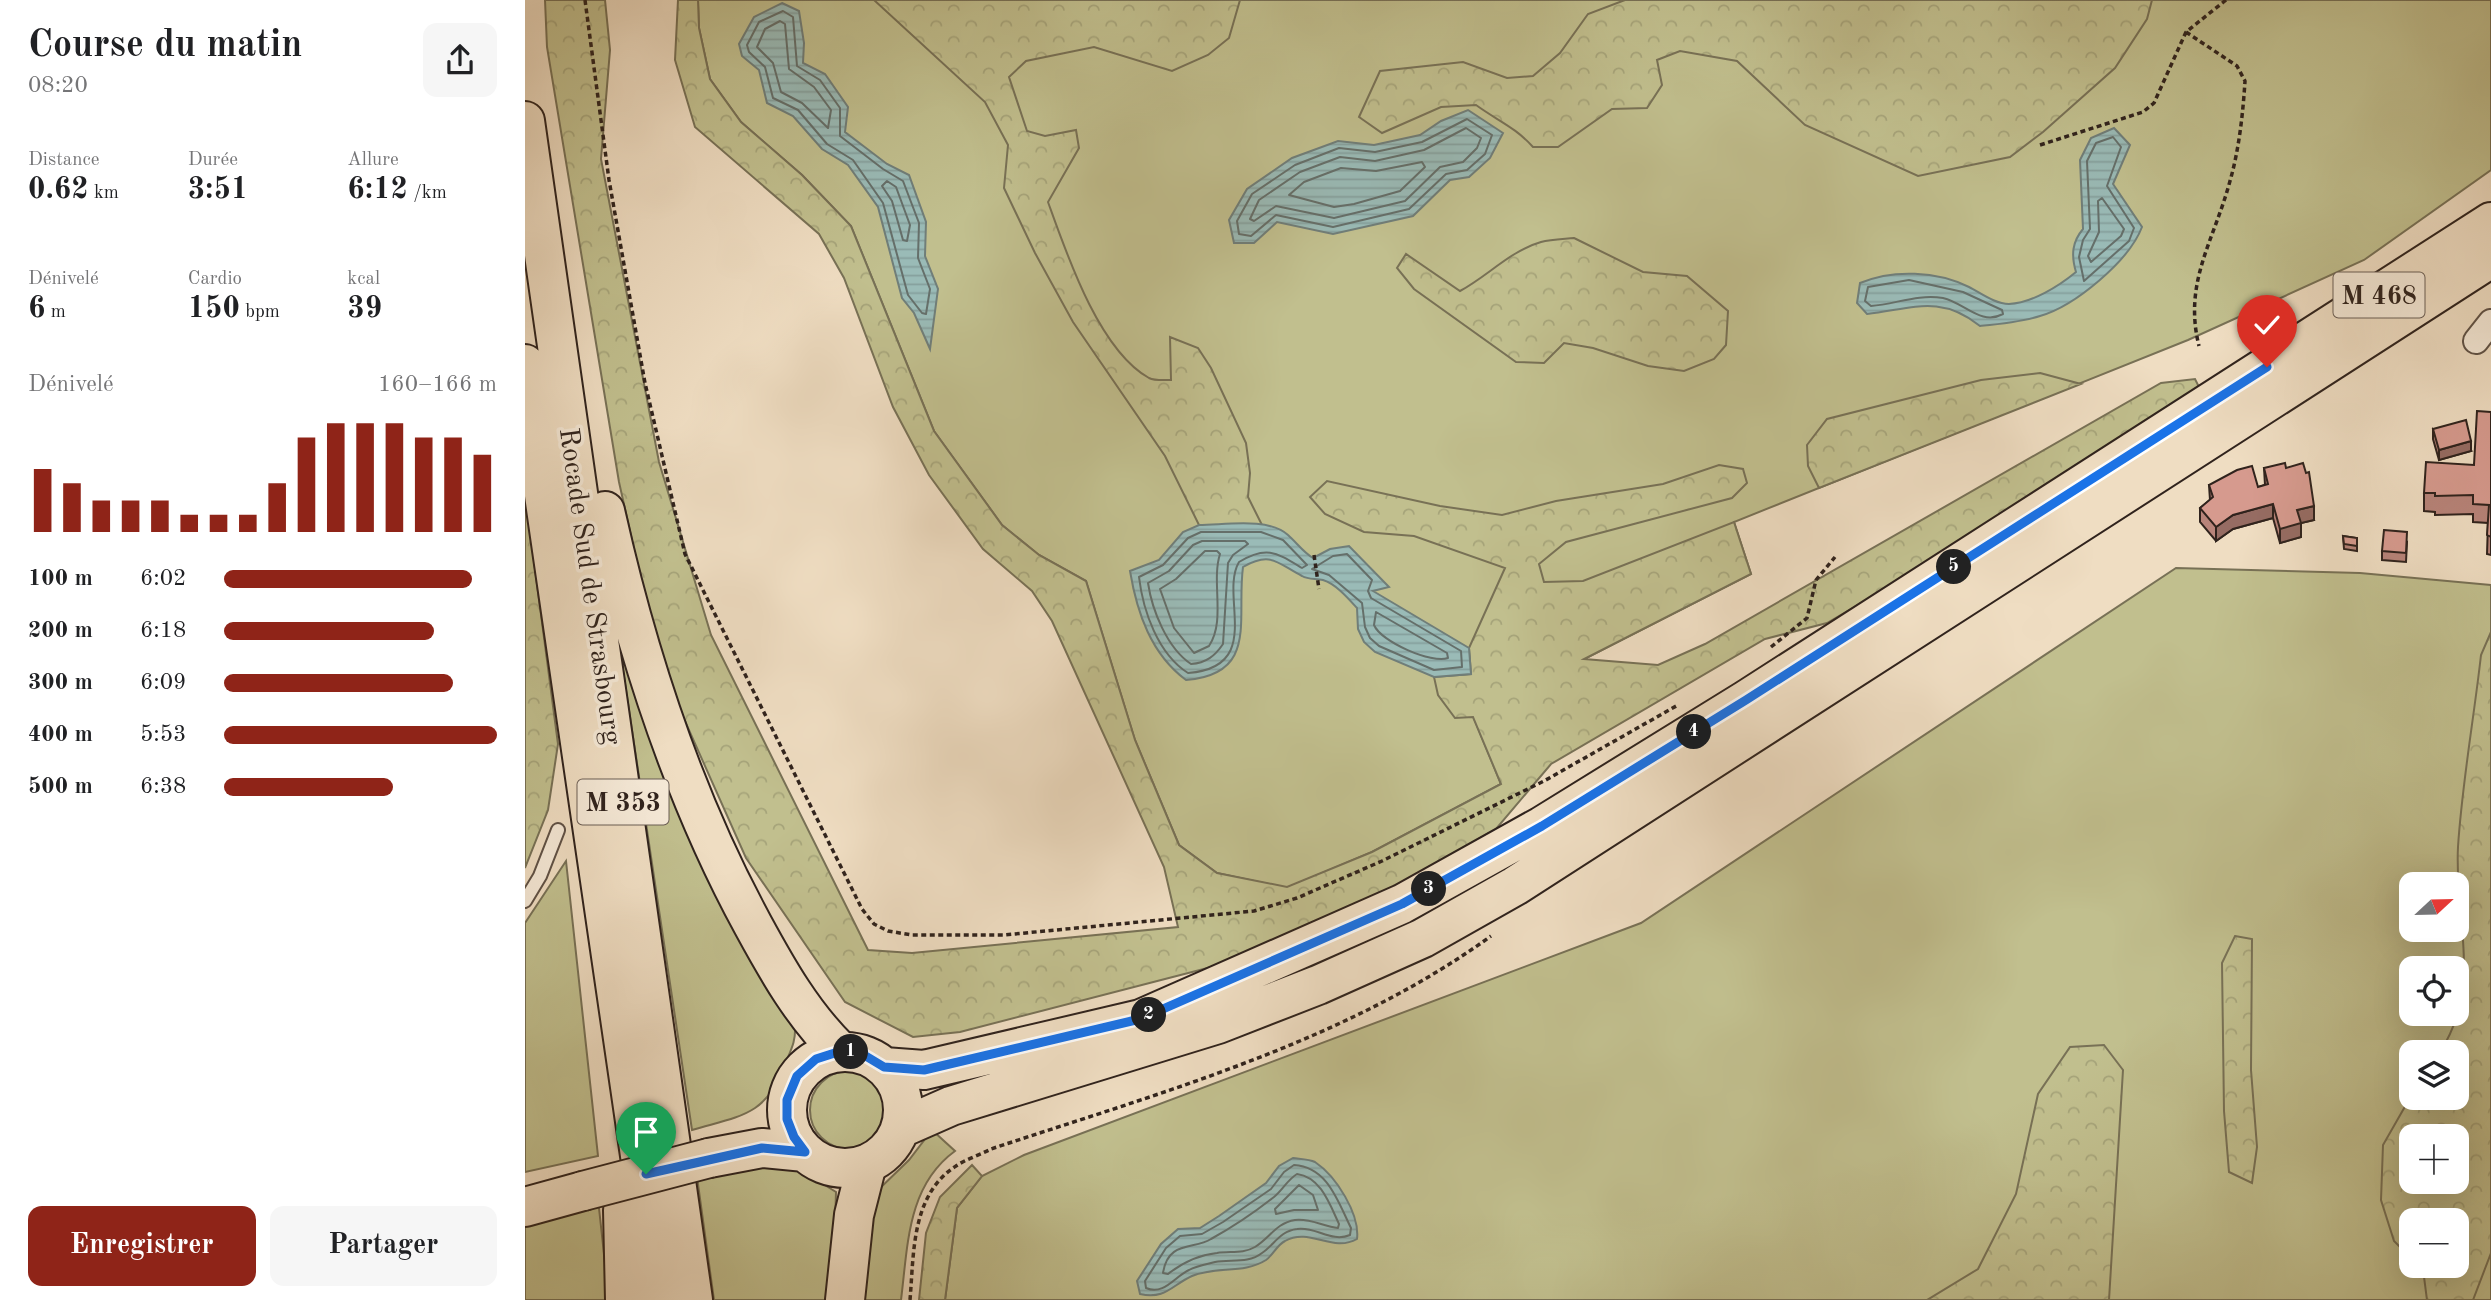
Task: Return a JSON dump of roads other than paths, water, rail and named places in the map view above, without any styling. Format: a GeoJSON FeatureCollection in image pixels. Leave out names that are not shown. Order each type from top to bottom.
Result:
{"type":"FeatureCollection","features":[{"type":"Feature","properties":{"kind":"main road","name":"Rocade Sud de Strasbourg"},"geometry":{"type":"LineString","coordinates":[[525,121],[693,1300]]}},
{"type":"Feature","properties":{"kind":"main road","name":"M 468"},"geometry":{"type":"LineString","coordinates":[[884,1067],[924,1070],[1140,1019],[1402,904],[1542,826],[1735,707],[2491,222]]}},
{"type":"Feature","properties":{"kind":"main road","name":"M 468"},"geometry":{"type":"LineString","coordinates":[[901,1128],[951,1106],[1218,1024],[1318,985],[1423,938],[1527,878],[2491,258]]}},
{"type":"Feature","properties":{"kind":"main road"},"geometry":{"type":"LineString","coordinates":[[553,305],[584,419],[621,579],[665,729],[727,878],[800,1006],[841,1051]]}},
{"type":"Feature","properties":{"kind":"main road","name":"Rocade Sud de Strasbourg"},"geometry":{"type":"LineString","coordinates":[[525,364],[661,1300]]}},
{"type":"Feature","properties":{"kind":"main road"},"geometry":{"type":"LineString","coordinates":[[567,663],[573,810],[588,951],[634,1300]]}},
{"type":"Feature","properties":{"kind":"main road"},"geometry":{"type":"LineString","coordinates":[[841,1051],[864,1055],[884,1067],[897,1085],[902,1106],[901,1128],[882,1155],[867,1164],[835,1167],[824,1164],[805,1152],[794,1137],[787,1119],[787,1100],[791,1087],[805,1067],[816,1059],[841,1051]]}},
{"type":"Feature","properties":{"kind":"main road"},"geometry":{"type":"LineString","coordinates":[[525,1206],[581,1182],[707,1148],[748,1129],[787,1100]]}},
{"type":"Feature","properties":{"kind":"main road"},"geometry":{"type":"LineString","coordinates":[[707,1148],[762,1148],[805,1152]]}},
{"type":"Feature","properties":{"kind":"main road"},"geometry":{"type":"LineString","coordinates":[[845,1300],[854,1215],[867,1164]]}},
{"type":"Feature","properties":{"kind":"main road"},"geometry":{"type":"LineString","coordinates":[[525,1186],[581,1182]]}},
{"type":"Feature","properties":{"kind":"main road"},"geometry":{"type":"LineString","coordinates":[[623,1210],[625,1300]]}},
{"type":"Feature","properties":{"kind":"lane"},"geometry":{"type":"LineString","coordinates":[[525,901],[540,876],[558,830]]}},
{"type":"Feature","properties":{"kind":"water"},"geometry":{"type":"Polygon","coordinates":[[[782,3],[799,11],[804,43],[803,63],[825,74],[848,107],[845,132],[887,164],[909,175],[926,222],[925,256],[938,289],[930,349],[914,313],[902,298],[878,207],[848,165],[822,149],[793,116],[767,103],[759,70],[742,56],[739,44],[754,17],[782,3]]]}},
{"type":"Feature","properties":{"kind":"water"},"geometry":{"type":"Polygon","coordinates":[[[1468,110],[1503,133],[1490,158],[1469,177],[1450,180],[1413,216],[1333,234],[1277,222],[1254,243],[1234,243],[1229,220],[1247,189],[1292,158],[1338,141],[1374,145],[1420,135],[1441,121],[1468,110]]]}},
{"type":"Feature","properties":{"kind":"water"},"geometry":{"type":"Polygon","coordinates":[[[2114,128],[2130,145],[2113,184],[2142,227],[2113,267],[2069,303],[2040,316],[1980,326],[1966,316],[1939,307],[1912,307],[1867,314],[1857,303],[1860,283],[1886,275],[1915,274],[1943,278],[2004,304],[2036,297],[2062,283],[2076,272],[2073,249],[2083,229],[2080,160],[2091,138],[2114,128]]]}},
{"type":"Feature","properties":{"kind":"water"},"geometry":{"type":"Polygon","coordinates":[[[1246,523],[1269,526],[1288,535],[1313,558],[1330,549],[1349,546],[1389,587],[1373,591],[1469,648],[1471,674],[1434,677],[1375,652],[1364,642],[1358,629],[1357,608],[1333,585],[1320,579],[1305,577],[1267,559],[1243,567],[1241,624],[1234,655],[1225,667],[1209,676],[1186,680],[1163,658],[1147,632],[1130,571],[1159,560],[1183,532],[1199,525],[1246,523]]]}},
{"type":"Feature","properties":{"kind":"water"},"geometry":{"type":"Polygon","coordinates":[[[1293,1158],[1315,1162],[1331,1176],[1351,1207],[1357,1239],[1339,1243],[1294,1237],[1282,1243],[1266,1260],[1249,1267],[1201,1273],[1168,1291],[1156,1295],[1140,1294],[1137,1281],[1161,1244],[1178,1229],[1200,1228],[1219,1216],[1266,1183],[1279,1166],[1293,1158]]]}}]}
